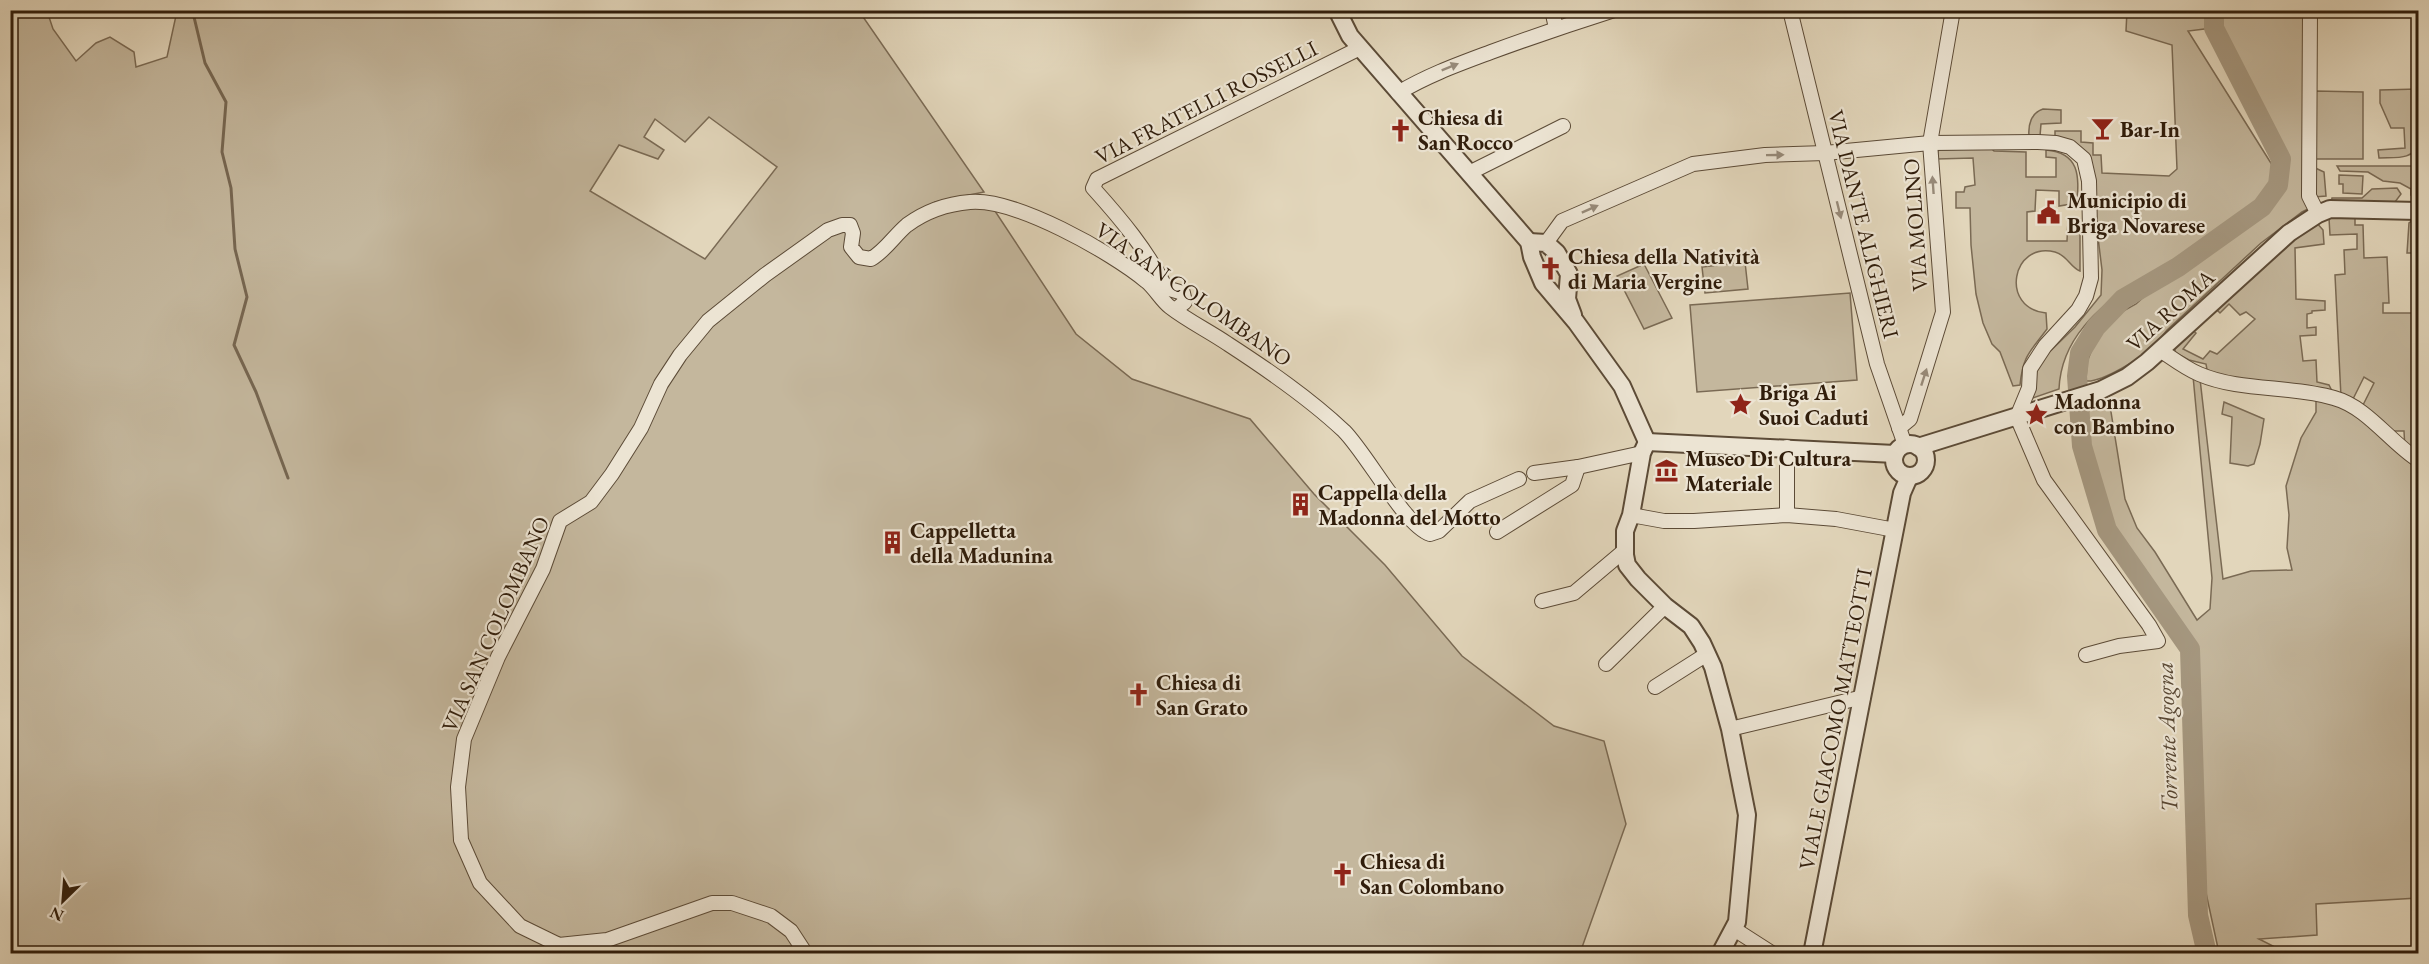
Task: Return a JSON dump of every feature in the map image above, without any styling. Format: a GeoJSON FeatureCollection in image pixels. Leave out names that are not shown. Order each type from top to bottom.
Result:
{"type":"FeatureCollection","features":[{"type":"Feature","properties":{"kind":"street"},"geometry":{"type":"LineString","coordinates":[[1337,10],[1350,36],[1469,173],[1537,243],[1557,254],[1569,274],[1567,299],[1576,322]]}},
{"type":"Feature","properties":{"kind":"street"},"geometry":{"type":"LineString","coordinates":[[1552,10],[1556,28]]}},
{"type":"Feature","properties":{"kind":"street"},"geometry":{"type":"LineString","coordinates":[[1398,93],[1421,79],[1443,70],[1556,28],[1614,10]]}},
{"type":"Feature","properties":{"kind":"street","name":"VIA DANTE ALIGHIERI"},"geometry":{"type":"LineString","coordinates":[[1790,10],[1877,364],[1899,428],[1911,450]]}},
{"type":"Feature","properties":{"kind":"street","name":"VIA MOLINO"},"geometry":{"type":"LineString","coordinates":[[1899,428],[1910,418],[1943,312],[1930,143],[1953,10]]}},
{"type":"Feature","properties":{"kind":"street"},"geometry":{"type":"LineString","coordinates":[[2310,10],[2309,196],[2318,214]]}},
{"type":"Feature","properties":{"kind":"street","name":"VIA FRATELLI ROSSELLI"},"geometry":{"type":"LineString","coordinates":[[1175,310],[1185,302],[1183,293],[1166,288],[1153,263],[1137,240],[1092,188],[1097,179],[1360,48]]}},
{"type":"Feature","properties":{"kind":"street"},"geometry":{"type":"LineString","coordinates":[[1469,173],[1563,126]]}},
{"type":"Feature","properties":{"kind":"street"},"geometry":{"type":"LineString","coordinates":[[1720,954],[1737,922],[1747,815],[1730,729],[1707,654],[1691,626],[1665,606],[1627,565],[1625,531],[1631,515],[1645,447],[1622,386],[1576,322],[1543,283],[1532,257],[1537,243],[1562,221],[1693,164],[1765,155],[1825,153],[1930,143],[2056,143],[2070,147],[2084,159],[2089,181],[2091,278],[2086,296],[2078,310],[2045,345],[2030,369],[2029,388],[2017,417],[2044,480],[2149,625],[2158,641],[2120,646],[2086,655]]}},
{"type":"Feature","properties":{"kind":"street","name":"VIA SAN COLOMBANO"},"geometry":{"type":"LineString","coordinates":[[806,954],[791,931],[771,916],[732,903],[712,903],[608,940],[559,945],[520,926],[480,883],[461,840],[458,787],[464,739],[498,657],[543,569],[560,521],[591,502],[612,474],[641,428],[661,384],[680,355],[708,321],[765,275],[828,230],[850,225],[853,233],[852,247],[859,258],[871,259],[884,251],[906,226],[935,208],[972,202],[1012,208],[1058,228],[1108,255],[1146,281],[1175,310],[1297,391],[1345,432],[1407,515],[1423,532],[1430,534],[1439,531],[1470,501],[1518,479]]}},
{"type":"Feature","properties":{"kind":"street","name":"VIA ROMA"},"geometry":{"type":"LineString","coordinates":[[1645,447],[1695,444],[1911,450],[1938,442],[2101,390],[2127,377],[2289,233],[2330,208],[2418,211]]}},
{"type":"Feature","properties":{"kind":"street"},"geometry":{"type":"LineString","coordinates":[[2160,350],[2199,374],[2241,385],[2288,389],[2336,398],[2371,421],[2397,446],[2418,460]]}},
{"type":"Feature","properties":{"kind":"street"},"geometry":{"type":"LineString","coordinates":[[1534,473],[1578,467],[1645,447]]}},
{"type":"Feature","properties":{"kind":"street"},"geometry":{"type":"LineString","coordinates":[[1787,447],[1787,515]]}},
{"type":"Feature","properties":{"kind":"street"},"geometry":{"type":"LineString","coordinates":[[1904,474],[1915,476],[1923,470],[1926,459],[1911,450]]}},
{"type":"Feature","properties":{"kind":"street","name":"VIALE GIACOMO MATTEOTTI"},"geometry":{"type":"LineString","coordinates":[[1812,954],[1902,493],[1904,474],[1894,465],[1911,450]]}},
{"type":"Feature","properties":{"kind":"street"},"geometry":{"type":"LineString","coordinates":[[1497,532],[1572,485],[1578,467]]}},
{"type":"Feature","properties":{"kind":"street"},"geometry":{"type":"LineString","coordinates":[[1631,515],[1664,521],[1787,515],[1836,519],[1895,530]]}},
{"type":"Feature","properties":{"kind":"street"},"geometry":{"type":"LineString","coordinates":[[1542,601],[1574,593],[1625,550]]}},
{"type":"Feature","properties":{"kind":"street"},"geometry":{"type":"LineString","coordinates":[[1606,664],[1665,606]]}},
{"type":"Feature","properties":{"kind":"street"},"geometry":{"type":"LineString","coordinates":[[1655,687],[1707,654]]}},
{"type":"Feature","properties":{"kind":"street"},"geometry":{"type":"LineString","coordinates":[[1730,729],[1863,697]]}},
{"type":"Feature","properties":{"kind":"street"},"geometry":{"type":"LineString","coordinates":[[1734,929],[1773,954]]}},
{"type":"Feature","properties":{"kind":"shaded area"},"geometry":{"type":"Polygon","coordinates":[[[10,11],[47,11],[53,29],[76,61],[96,43],[110,37],[134,52],[136,67],[167,57],[177,11],[859,11],[984,192],[935,202],[905,224],[871,258],[861,256],[858,252],[850,224],[842,224],[815,233],[742,287],[746,294],[796,254],[838,229],[848,228],[851,234],[849,248],[858,259],[870,260],[881,256],[918,221],[936,211],[972,207],[993,208],[1076,334],[1132,379],[1250,419],[1314,494],[1385,565],[1462,656],[1554,726],[1604,741],[1626,824],[1580,953],[11,953],[10,11]],[[709,117],[685,142],[655,119],[644,137],[664,150],[658,159],[619,145],[590,191],[705,259],[777,167],[709,117]]]}},
{"type":"Feature","properties":{"kind":"shaded area"},"geometry":{"type":"Polygon","coordinates":[[[2127,11],[2212,11],[2212,28],[2188,31],[2274,168],[2271,185],[2260,202],[2225,230],[2174,264],[2137,282],[2109,302],[2084,326],[2074,340],[2061,371],[2059,389],[2030,399],[2036,365],[2075,327],[2101,295],[2102,270],[2089,164],[2055,137],[2055,131],[2081,131],[2081,142],[2093,143],[2093,155],[2101,155],[2102,173],[2169,176],[2177,169],[2172,45],[2126,31],[2127,11]]]}},
{"type":"Feature","properties":{"kind":"shaded area"},"geometry":{"type":"Polygon","coordinates":[[[2216,11],[2303,11],[2303,19],[2307,21],[2310,208],[2261,243],[2167,330],[2149,351],[2111,374],[2093,381],[2086,381],[2087,362],[2098,334],[2109,319],[2136,304],[2166,277],[2264,207],[2279,186],[2282,159],[2216,27],[2216,11]]]}},
{"type":"Feature","properties":{"kind":"shaded area"},"geometry":{"type":"Polygon","coordinates":[[[2418,89],[2416,149],[2403,157],[2379,158],[2378,150],[2405,148],[2404,128],[2391,128],[2380,103],[2380,90],[2418,89]]]}},
{"type":"Feature","properties":{"kind":"shaded area"},"geometry":{"type":"Polygon","coordinates":[[[2315,91],[2363,92],[2363,159],[2315,159],[2315,91]]]}},
{"type":"Feature","properties":{"kind":"shaded area"},"geometry":{"type":"Polygon","coordinates":[[[2043,109],[2061,110],[2061,123],[2041,124],[2040,136],[2029,136],[2031,120],[2043,109]]]}},
{"type":"Feature","properties":{"kind":"shaded area"},"geometry":{"type":"Polygon","coordinates":[[[1991,148],[1994,151],[2026,152],[2026,177],[2056,177],[2056,158],[2046,157],[2046,150],[2057,152],[2071,161],[2078,184],[2077,203],[2059,206],[2059,191],[2036,190],[2035,211],[2027,212],[2027,241],[2067,241],[2068,220],[2080,219],[2080,271],[2055,252],[2040,251],[2029,256],[2021,265],[2017,276],[2017,289],[2022,300],[2031,308],[2046,313],[2047,329],[2025,360],[2020,385],[2013,386],[2000,352],[1992,344],[1983,323],[1976,294],[1970,208],[1956,208],[1956,192],[1964,192],[1965,187],[1975,185],[1973,158],[1937,159],[1938,150],[1991,148]]]}},
{"type":"Feature","properties":{"kind":"shaded area"},"geometry":{"type":"Polygon","coordinates":[[[2311,166],[2324,172],[2326,196],[2314,197],[2311,166]]]}},
{"type":"Feature","properties":{"kind":"shaded area"},"geometry":{"type":"Polygon","coordinates":[[[2337,166],[2418,166],[2418,195],[2411,195],[2411,189],[2400,183],[2383,181],[2368,172],[2340,171],[2337,166]]]}},
{"type":"Feature","properties":{"kind":"shaded area"},"geometry":{"type":"Polygon","coordinates":[[[2339,175],[2363,176],[2362,194],[2343,193],[2343,184],[2339,184],[2339,175]]]}},
{"type":"Feature","properties":{"kind":"shaded area"},"geometry":{"type":"Polygon","coordinates":[[[2397,188],[2401,194],[2395,202],[2331,203],[2332,198],[2362,198],[2372,189],[2397,188]]]}},
{"type":"Feature","properties":{"kind":"shaded area"},"geometry":{"type":"Polygon","coordinates":[[[2414,215],[2418,215],[2418,253],[2407,253],[2409,223],[2413,220],[2414,215]]]}},
{"type":"Feature","properties":{"kind":"shaded area"},"geometry":{"type":"Polygon","coordinates":[[[2329,218],[2355,218],[2355,225],[2363,225],[2364,258],[2387,257],[2389,303],[2383,303],[2383,313],[2418,313],[2418,457],[2405,449],[2404,431],[2386,431],[2361,409],[2374,383],[2364,377],[2351,403],[2341,397],[2335,275],[2345,274],[2344,250],[2357,249],[2357,234],[2330,235],[2329,218]]]}},
{"type":"Feature","properties":{"kind":"shaded area"},"geometry":{"type":"Polygon","coordinates":[[[2316,222],[2323,230],[2324,244],[2295,248],[2296,299],[2325,301],[2325,310],[2312,311],[2307,314],[2307,328],[2316,327],[2316,335],[2300,336],[2303,361],[2316,360],[2317,382],[2329,385],[2332,391],[2208,375],[2206,364],[2189,360],[2176,353],[2174,348],[2190,328],[2196,333],[2183,349],[2203,359],[2210,351],[2217,354],[2255,319],[2246,312],[2240,315],[2229,304],[2220,313],[2212,305],[2316,222]]]}},
{"type":"Feature","properties":{"kind":"shaded area"},"geometry":{"type":"Polygon","coordinates":[[[1745,262],[1748,289],[1705,293],[1702,267],[1745,262]]]}},
{"type":"Feature","properties":{"kind":"shaded area"},"geometry":{"type":"Polygon","coordinates":[[[1644,264],[1672,318],[1644,329],[1617,276],[1644,264]]]}},
{"type":"Feature","properties":{"kind":"shaded area"},"geometry":{"type":"Polygon","coordinates":[[[1850,293],[1857,380],[1697,392],[1690,305],[1850,293]]]}},
{"type":"Feature","properties":{"kind":"shaded area"},"geometry":{"type":"Polygon","coordinates":[[[2193,376],[2200,379],[2223,579],[2251,571],[2292,570],[2287,548],[2289,515],[2286,486],[2301,438],[2316,412],[2316,399],[2335,400],[2418,463],[2418,898],[2316,904],[2317,935],[2259,939],[2283,953],[2219,953],[2198,856],[2192,649],[2114,528],[2078,402],[2102,395],[2111,412],[2125,499],[2137,528],[2155,552],[2197,620],[2210,609],[2212,578],[2193,376]]]}},
{"type":"Feature","properties":{"kind":"shaded area"},"geometry":{"type":"Polygon","coordinates":[[[2224,402],[2264,419],[2254,464],[2248,466],[2230,463],[2232,417],[2222,414],[2224,402]]]}},
{"type":"Feature","properties":{"kind":"waterway"},"geometry":{"type":"LineString","coordinates":[[195,10],[194,17],[205,63],[226,102],[222,152],[231,188],[235,249],[247,297],[234,345],[256,392],[288,478]]}},
{"type":"Feature","properties":{"kind":"waterway","name":"Torrente Agogna"},"geometry":{"type":"LineString","coordinates":[[2207,954],[2198,915],[2190,649],[2107,530],[2082,446],[2077,376],[2080,353],[2096,327],[2123,299],[2178,267],[2262,207],[2278,185],[2281,159],[2214,28],[2214,10]]}},
{"type":"Feature","properties":{"kind":"place","name":"Bar-In"},"geometry":{"type":"Point","coordinates":[2102,129]}},
{"type":"Feature","properties":{"kind":"place","name":"Chiesa di San Rocco"},"geometry":{"type":"Point","coordinates":[1400,130]}},
{"type":"Feature","properties":{"kind":"place","name":"Municipio di Briga Novarese"},"geometry":{"type":"Point","coordinates":[2049,213]}},
{"type":"Feature","properties":{"kind":"place","name":"Chiesa della Natività di Maria Vergine"},"geometry":{"type":"Point","coordinates":[1550,269]}},
{"type":"Feature","properties":{"kind":"place","name":"Briga Ai Suoi Caduti"},"geometry":{"type":"Point","coordinates":[1741,405]}},
{"type":"Feature","properties":{"kind":"place","name":"Madonna con Bambino"},"geometry":{"type":"Point","coordinates":[2036,414]}},
{"type":"Feature","properties":{"kind":"place","name":"Museo Di Cultura Materiale"},"geometry":{"type":"Point","coordinates":[1667,471]}},
{"type":"Feature","properties":{"kind":"place","name":"Cappella della Madonna del Motto"},"geometry":{"type":"Point","coordinates":[1300,505]}},
{"type":"Feature","properties":{"kind":"place","name":"Cappelletta della Madunina"},"geometry":{"type":"Point","coordinates":[892,543]}},
{"type":"Feature","properties":{"kind":"place","name":"Chiesa di San Grato"},"geometry":{"type":"Point","coordinates":[1138,695]}},
{"type":"Feature","properties":{"kind":"place","name":"Chiesa di San Colombano"},"geometry":{"type":"Point","coordinates":[1342,874]}}]}
